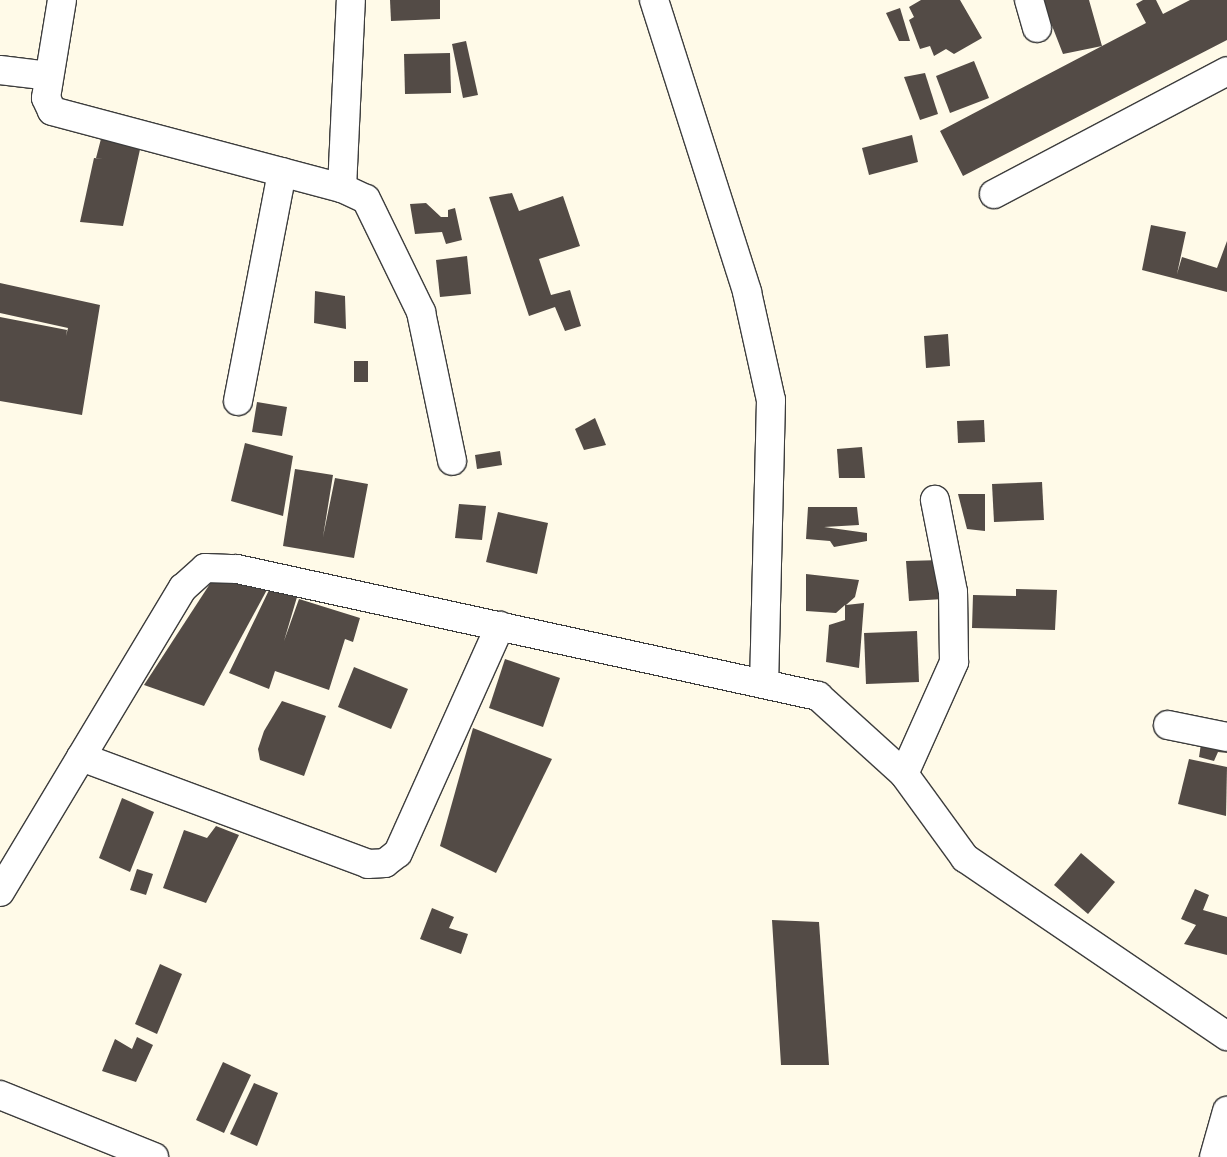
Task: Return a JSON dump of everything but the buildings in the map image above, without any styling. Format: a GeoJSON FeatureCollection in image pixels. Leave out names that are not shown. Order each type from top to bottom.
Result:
{"type":"FeatureCollection","features":[{"type":"Feature","properties":{"kind":"street"},"geometry":{"type":"LineString","coordinates":[[62,0],[46,98],[52,111],[342,188],[366,198],[421,312],[452,462]]}},
{"type":"Feature","properties":{"kind":"street"},"geometry":{"type":"LineString","coordinates":[[342,188],[351,0]]}},
{"type":"Feature","properties":{"kind":"street"},"geometry":{"type":"LineString","coordinates":[[654,0],[747,292],[771,400],[764,684]]}},
{"type":"Feature","properties":{"kind":"street"},"geometry":{"type":"LineString","coordinates":[[1029,0],[1037,28]]}},
{"type":"Feature","properties":{"kind":"street"},"geometry":{"type":"LineString","coordinates":[[0,70],[49,76]]}},
{"type":"Feature","properties":{"kind":"street"},"geometry":{"type":"LineString","coordinates":[[994,194],[1227,70]]}},
{"type":"Feature","properties":{"kind":"street"},"geometry":{"type":"LineString","coordinates":[[238,402],[282,172]]}},
{"type":"Feature","properties":{"kind":"street"},"geometry":{"type":"LineString","coordinates":[[904,774],[954,662],[953,592],[935,500]]}},
{"type":"Feature","properties":{"kind":"street"},"geometry":{"type":"LineString","coordinates":[[0,892],[183,588],[205,568],[237,569],[818,696],[904,774],[965,858],[1227,1036]]}},
{"type":"Feature","properties":{"kind":"street"},"geometry":{"type":"LineString","coordinates":[[81,757],[368,864],[385,863],[398,853],[500,626]]}},
{"type":"Feature","properties":{"kind":"street"},"geometry":{"type":"LineString","coordinates":[[1168,725],[1227,737]]}},
{"type":"Feature","properties":{"kind":"street"},"geometry":{"type":"LineString","coordinates":[[0,1095],[154,1157]]}},
{"type":"Feature","properties":{"kind":"street"},"geometry":{"type":"LineString","coordinates":[[1214,1157],[1227,1111]]}}]}
